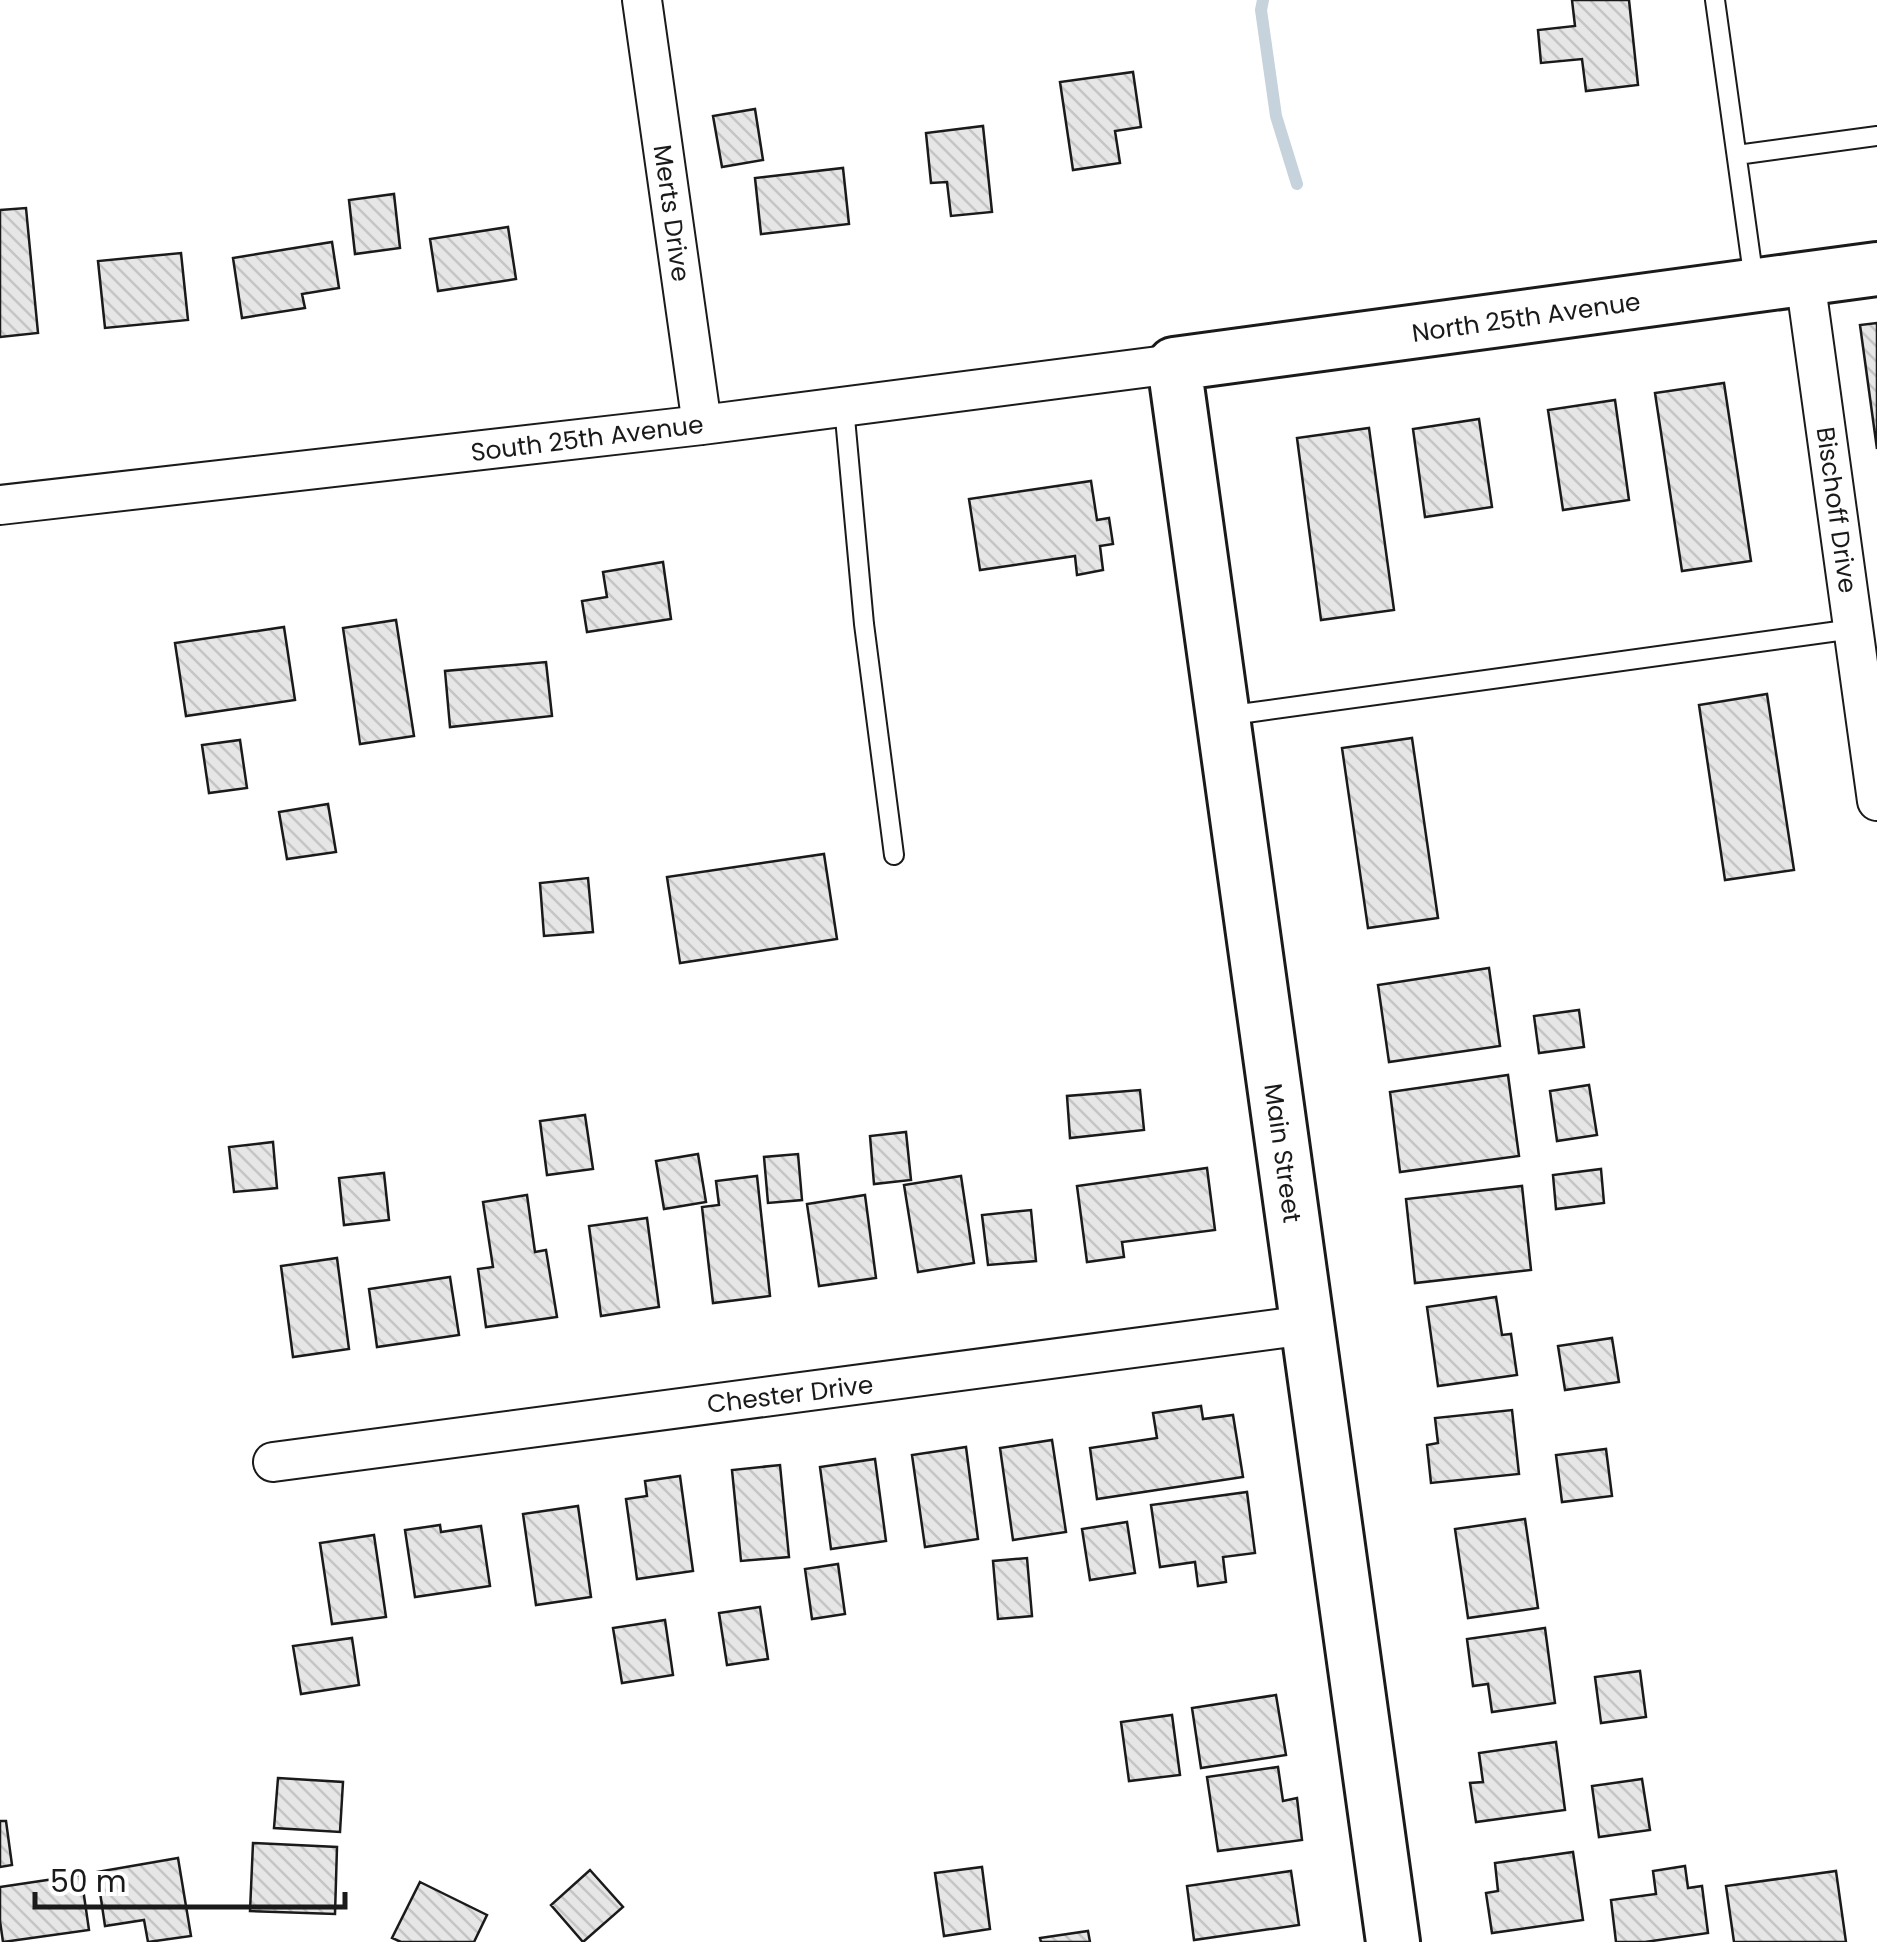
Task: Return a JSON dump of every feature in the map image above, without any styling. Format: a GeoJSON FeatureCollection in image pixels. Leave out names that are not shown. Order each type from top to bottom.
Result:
{"type":"FeatureCollection","features":[{"type":"Feature","properties":{"kind":"street","name":"Merts Drive"},"geometry":{"type":"LineString","coordinates":[[642,0],[702,426]]}},
{"type":"Feature","properties":{"kind":"street","name":"North 25th Avenue"},"geometry":{"type":"LineString","coordinates":[[1174,364],[1877,269]]}},
{"type":"Feature","properties":{"kind":"street","name":"Bischoff Drive"},"geometry":{"type":"LineString","coordinates":[[1780,283],[1853,628],[1877,801]]}},
{"type":"Feature","properties":{"kind":"street","name":"South 25th Avenue"},"geometry":{"type":"LineString","coordinates":[[0,505],[702,426],[1174,364]]}},
{"type":"Feature","properties":{"kind":"street","name":"Main Street"},"geometry":{"type":"LineString","coordinates":[[1174,364],[1393,1942]]}},
{"type":"Feature","properties":{"kind":"street","name":"Chester Drive"},"geometry":{"type":"LineString","coordinates":[[273,1462],[1307,1326]]}},
{"type":"Feature","properties":{"kind":"lane"},"geometry":{"type":"LineString","coordinates":[[1715,0],[1737,155],[1780,283]]}},
{"type":"Feature","properties":{"kind":"lane"},"geometry":{"type":"LineString","coordinates":[[1737,155],[1877,136]]}},
{"type":"Feature","properties":{"kind":"lane"},"geometry":{"type":"LineString","coordinates":[[844,407],[864,624],[894,855]]}},
{"type":"Feature","properties":{"kind":"lane"},"geometry":{"type":"LineString","coordinates":[[1223,717],[1853,628]]}},
{"type":"Feature","properties":{"kind":"building"},"geometry":{"type":"Polygon","coordinates":[[[1572,0],[1629,0],[1638,85],[1586,91],[1582,59],[1541,63],[1538,30],[1575,26],[1572,0]]]}},
{"type":"Feature","properties":{"kind":"building"},"geometry":{"type":"Polygon","coordinates":[[[1133,72],[1141,127],[1115,131],[1120,163],[1073,170],[1060,82],[1133,72]]]}},
{"type":"Feature","properties":{"kind":"building"},"geometry":{"type":"Polygon","coordinates":[[[755,109],[763,160],[722,167],[713,116],[755,109]]]}},
{"type":"Feature","properties":{"kind":"building"},"geometry":{"type":"Polygon","coordinates":[[[983,126],[992,212],[951,216],[947,182],[931,183],[926,133],[983,126]]]}},
{"type":"Feature","properties":{"kind":"building"},"geometry":{"type":"Polygon","coordinates":[[[843,168],[849,224],[761,234],[755,178],[843,168]]]}},
{"type":"Feature","properties":{"kind":"building"},"geometry":{"type":"Polygon","coordinates":[[[394,194],[400,248],[355,254],[349,200],[394,194]]]}},
{"type":"Feature","properties":{"kind":"building"},"geometry":{"type":"Polygon","coordinates":[[[26,208],[38,333],[0,337],[0,210],[26,208]]]}},
{"type":"Feature","properties":{"kind":"building"},"geometry":{"type":"Polygon","coordinates":[[[508,227],[516,279],[438,291],[430,239],[508,227]]]}},
{"type":"Feature","properties":{"kind":"building"},"geometry":{"type":"Polygon","coordinates":[[[332,242],[339,288],[302,294],[305,308],[242,318],[233,258],[332,242]]]}},
{"type":"Feature","properties":{"kind":"building"},"geometry":{"type":"Polygon","coordinates":[[[181,253],[188,320],[105,328],[98,261],[181,253]]]}},
{"type":"Feature","properties":{"kind":"building"},"geometry":{"type":"Polygon","coordinates":[[[1877,323],[1877,449],[1860,325],[1877,323]]]}},
{"type":"Feature","properties":{"kind":"building"},"geometry":{"type":"Polygon","coordinates":[[[1724,383],[1751,561],[1682,571],[1655,393],[1724,383]]]}},
{"type":"Feature","properties":{"kind":"building"},"geometry":{"type":"Polygon","coordinates":[[[1615,400],[1629,500],[1563,510],[1548,410],[1615,400]]]}},
{"type":"Feature","properties":{"kind":"building"},"geometry":{"type":"Polygon","coordinates":[[[1479,419],[1492,507],[1425,517],[1413,429],[1479,419]]]}},
{"type":"Feature","properties":{"kind":"building"},"geometry":{"type":"Polygon","coordinates":[[[1369,428],[1394,610],[1321,620],[1297,438],[1369,428]]]}},
{"type":"Feature","properties":{"kind":"building"},"geometry":{"type":"Polygon","coordinates":[[[1091,481],[1097,520],[1109,518],[1113,544],[1100,546],[1103,570],[1077,575],[1075,556],[980,570],[969,499],[1091,481]]]}},
{"type":"Feature","properties":{"kind":"building"},"geometry":{"type":"Polygon","coordinates":[[[663,562],[671,619],[587,632],[582,601],[607,597],[603,572],[663,562]]]}},
{"type":"Feature","properties":{"kind":"building"},"geometry":{"type":"Polygon","coordinates":[[[396,620],[414,736],[360,744],[343,628],[396,620]]]}},
{"type":"Feature","properties":{"kind":"building"},"geometry":{"type":"Polygon","coordinates":[[[284,627],[295,700],[186,716],[175,643],[284,627]]]}},
{"type":"Feature","properties":{"kind":"building"},"geometry":{"type":"Polygon","coordinates":[[[546,662],[552,716],[450,727],[445,671],[546,662]]]}},
{"type":"Feature","properties":{"kind":"building"},"geometry":{"type":"Polygon","coordinates":[[[1767,694],[1794,870],[1725,880],[1699,705],[1767,694]]]}},
{"type":"Feature","properties":{"kind":"building"},"geometry":{"type":"Polygon","coordinates":[[[1412,738],[1438,918],[1368,928],[1342,748],[1412,738]]]}},
{"type":"Feature","properties":{"kind":"building"},"geometry":{"type":"Polygon","coordinates":[[[240,740],[247,788],[209,793],[202,745],[240,740]]]}},
{"type":"Feature","properties":{"kind":"building"},"geometry":{"type":"Polygon","coordinates":[[[328,804],[336,852],[287,859],[279,812],[328,804]]]}},
{"type":"Feature","properties":{"kind":"building"},"geometry":{"type":"Polygon","coordinates":[[[824,854],[837,939],[680,963],[667,877],[824,854]]]}},
{"type":"Feature","properties":{"kind":"building"},"geometry":{"type":"Polygon","coordinates":[[[588,878],[593,932],[544,936],[540,883],[588,878]]]}},
{"type":"Feature","properties":{"kind":"building"},"geometry":{"type":"Polygon","coordinates":[[[1489,968],[1500,1046],[1389,1062],[1378,985],[1489,968]]]}},
{"type":"Feature","properties":{"kind":"building"},"geometry":{"type":"Polygon","coordinates":[[[1579,1010],[1584,1047],[1539,1053],[1534,1016],[1579,1010]]]}},
{"type":"Feature","properties":{"kind":"building"},"geometry":{"type":"Polygon","coordinates":[[[1508,1075],[1519,1156],[1400,1172],[1390,1092],[1508,1075]]]}},
{"type":"Feature","properties":{"kind":"building"},"geometry":{"type":"Polygon","coordinates":[[[1589,1085],[1597,1135],[1557,1141],[1550,1091],[1589,1085]]]}},
{"type":"Feature","properties":{"kind":"building"},"geometry":{"type":"Polygon","coordinates":[[[1140,1090],[1144,1130],[1070,1138],[1067,1096],[1140,1090]]]}},
{"type":"Feature","properties":{"kind":"building"},"geometry":{"type":"Polygon","coordinates":[[[585,1115],[593,1169],[547,1175],[540,1121],[585,1115]]]}},
{"type":"Feature","properties":{"kind":"building"},"geometry":{"type":"Polygon","coordinates":[[[906,1132],[911,1180],[874,1184],[870,1136],[906,1132]]]}},
{"type":"Feature","properties":{"kind":"building"},"geometry":{"type":"Polygon","coordinates":[[[273,1142],[277,1188],[234,1192],[229,1147],[273,1142]]]}},
{"type":"Feature","properties":{"kind":"building"},"geometry":{"type":"Polygon","coordinates":[[[698,1154],[706,1202],[664,1209],[656,1161],[698,1154]]]}},
{"type":"Feature","properties":{"kind":"building"},"geometry":{"type":"Polygon","coordinates":[[[798,1154],[802,1200],[768,1203],[764,1157],[798,1154]]]}},
{"type":"Feature","properties":{"kind":"building"},"geometry":{"type":"Polygon","coordinates":[[[1207,1168],[1215,1230],[1122,1242],[1124,1257],[1087,1262],[1077,1186],[1207,1168]]]}},
{"type":"Feature","properties":{"kind":"building"},"geometry":{"type":"Polygon","coordinates":[[[1601,1169],[1604,1203],[1556,1209],[1553,1175],[1601,1169]]]}},
{"type":"Feature","properties":{"kind":"building"},"geometry":{"type":"Polygon","coordinates":[[[384,1173],[389,1220],[344,1225],[339,1178],[384,1173]]]}},
{"type":"Feature","properties":{"kind":"building"},"geometry":{"type":"Polygon","coordinates":[[[757,1176],[770,1296],[713,1303],[702,1207],[719,1205],[716,1181],[757,1176]]]}},
{"type":"Feature","properties":{"kind":"building"},"geometry":{"type":"Polygon","coordinates":[[[961,1176],[974,1263],[918,1272],[904,1185],[961,1176]]]}},
{"type":"Feature","properties":{"kind":"building"},"geometry":{"type":"Polygon","coordinates":[[[1522,1186],[1531,1270],[1415,1283],[1406,1199],[1522,1186]]]}},
{"type":"Feature","properties":{"kind":"building"},"geometry":{"type":"Polygon","coordinates":[[[527,1195],[535,1252],[546,1250],[557,1317],[486,1327],[478,1269],[493,1267],[483,1202],[527,1195]]]}},
{"type":"Feature","properties":{"kind":"building"},"geometry":{"type":"Polygon","coordinates":[[[865,1195],[876,1278],[819,1286],[807,1204],[865,1195]]]}},
{"type":"Feature","properties":{"kind":"building"},"geometry":{"type":"Polygon","coordinates":[[[1031,1210],[1036,1261],[988,1265],[982,1215],[1031,1210]]]}},
{"type":"Feature","properties":{"kind":"building"},"geometry":{"type":"Polygon","coordinates":[[[647,1218],[659,1307],[601,1316],[589,1226],[647,1218]]]}},
{"type":"Feature","properties":{"kind":"building"},"geometry":{"type":"Polygon","coordinates":[[[337,1258],[349,1349],[293,1357],[281,1266],[337,1258]]]}},
{"type":"Feature","properties":{"kind":"building"},"geometry":{"type":"Polygon","coordinates":[[[450,1277],[459,1335],[377,1347],[369,1289],[450,1277]]]}},
{"type":"Feature","properties":{"kind":"building"},"geometry":{"type":"Polygon","coordinates":[[[1496,1297],[1502,1335],[1511,1334],[1517,1375],[1438,1386],[1427,1307],[1496,1297]]]}},
{"type":"Feature","properties":{"kind":"building"},"geometry":{"type":"Polygon","coordinates":[[[1612,1338],[1619,1382],[1565,1390],[1558,1346],[1612,1338]]]}},
{"type":"Feature","properties":{"kind":"building"},"geometry":{"type":"Polygon","coordinates":[[[1201,1406],[1203,1419],[1233,1415],[1243,1477],[1097,1499],[1090,1448],[1157,1438],[1153,1413],[1201,1406]]]}},
{"type":"Feature","properties":{"kind":"building"},"geometry":{"type":"Polygon","coordinates":[[[1512,1410],[1519,1474],[1431,1483],[1427,1445],[1438,1443],[1435,1418],[1512,1410]]]}},
{"type":"Feature","properties":{"kind":"building"},"geometry":{"type":"Polygon","coordinates":[[[1052,1440],[1066,1532],[1013,1540],[1000,1448],[1052,1440]]]}},
{"type":"Feature","properties":{"kind":"building"},"geometry":{"type":"Polygon","coordinates":[[[966,1447],[978,1539],[925,1547],[912,1455],[966,1447]]]}},
{"type":"Feature","properties":{"kind":"building"},"geometry":{"type":"Polygon","coordinates":[[[1606,1449],[1612,1496],[1562,1502],[1556,1455],[1606,1449]]]}},
{"type":"Feature","properties":{"kind":"building"},"geometry":{"type":"Polygon","coordinates":[[[875,1459],[886,1541],[831,1549],[820,1467],[875,1459]]]}},
{"type":"Feature","properties":{"kind":"building"},"geometry":{"type":"Polygon","coordinates":[[[780,1465],[789,1557],[741,1561],[732,1470],[780,1465]]]}},
{"type":"Feature","properties":{"kind":"building"},"geometry":{"type":"Polygon","coordinates":[[[680,1476],[693,1571],[637,1579],[626,1499],[647,1496],[645,1481],[680,1476]]]}},
{"type":"Feature","properties":{"kind":"building"},"geometry":{"type":"Polygon","coordinates":[[[1247,1492],[1255,1553],[1223,1557],[1226,1582],[1198,1586],[1195,1562],[1160,1567],[1151,1505],[1247,1492]]]}},
{"type":"Feature","properties":{"kind":"building"},"geometry":{"type":"Polygon","coordinates":[[[578,1506],[591,1597],[536,1605],[523,1514],[578,1506]]]}},
{"type":"Feature","properties":{"kind":"building"},"geometry":{"type":"Polygon","coordinates":[[[1525,1519],[1538,1608],[1468,1618],[1455,1529],[1525,1519]]]}},
{"type":"Feature","properties":{"kind":"building"},"geometry":{"type":"Polygon","coordinates":[[[1127,1522],[1135,1573],[1090,1580],[1082,1529],[1127,1522]]]}},
{"type":"Feature","properties":{"kind":"building"},"geometry":{"type":"Polygon","coordinates":[[[440,1525],[441,1532],[481,1526],[490,1586],[415,1597],[405,1530],[440,1525]]]}},
{"type":"Feature","properties":{"kind":"building"},"geometry":{"type":"Polygon","coordinates":[[[374,1535],[386,1617],[332,1624],[320,1543],[374,1535]]]}},
{"type":"Feature","properties":{"kind":"building"},"geometry":{"type":"Polygon","coordinates":[[[1027,1558],[1032,1616],[998,1619],[993,1561],[1027,1558]]]}},
{"type":"Feature","properties":{"kind":"building"},"geometry":{"type":"Polygon","coordinates":[[[838,1564],[845,1614],[812,1619],[805,1569],[838,1564]]]}},
{"type":"Feature","properties":{"kind":"building"},"geometry":{"type":"Polygon","coordinates":[[[760,1607],[768,1659],[727,1665],[719,1613],[760,1607]]]}},
{"type":"Feature","properties":{"kind":"building"},"geometry":{"type":"Polygon","coordinates":[[[665,1620],[673,1675],[622,1683],[613,1628],[665,1620]]]}},
{"type":"Feature","properties":{"kind":"building"},"geometry":{"type":"Polygon","coordinates":[[[1545,1628],[1555,1703],[1492,1712],[1488,1684],[1473,1686],[1467,1639],[1545,1628]]]}},
{"type":"Feature","properties":{"kind":"building"},"geometry":{"type":"Polygon","coordinates":[[[352,1638],[359,1685],[301,1694],[293,1646],[352,1638]]]}},
{"type":"Feature","properties":{"kind":"building"},"geometry":{"type":"Polygon","coordinates":[[[1640,1671],[1646,1717],[1601,1723],[1595,1677],[1640,1671]]]}},
{"type":"Feature","properties":{"kind":"building"},"geometry":{"type":"Polygon","coordinates":[[[1276,1695],[1286,1755],[1201,1768],[1192,1708],[1276,1695]]]}},
{"type":"Feature","properties":{"kind":"building"},"geometry":{"type":"Polygon","coordinates":[[[1172,1715],[1180,1775],[1129,1781],[1121,1722],[1172,1715]]]}},
{"type":"Feature","properties":{"kind":"building"},"geometry":{"type":"Polygon","coordinates":[[[1556,1742],[1565,1810],[1476,1822],[1470,1783],[1483,1782],[1479,1753],[1556,1742]]]}},
{"type":"Feature","properties":{"kind":"building"},"geometry":{"type":"Polygon","coordinates":[[[1278,1767],[1283,1801],[1297,1798],[1302,1840],[1218,1851],[1207,1777],[1278,1767]]]}},
{"type":"Feature","properties":{"kind":"building"},"geometry":{"type":"Polygon","coordinates":[[[278,1778],[343,1782],[340,1832],[274,1828],[278,1778]]]}},
{"type":"Feature","properties":{"kind":"building"},"geometry":{"type":"Polygon","coordinates":[[[1642,1779],[1650,1830],[1599,1837],[1592,1786],[1642,1779]]]}},
{"type":"Feature","properties":{"kind":"building"},"geometry":{"type":"Polygon","coordinates":[[[0,1821],[6,1821],[12,1865],[0,1867],[0,1821]]]}},
{"type":"Feature","properties":{"kind":"building"},"geometry":{"type":"Polygon","coordinates":[[[253,1843],[337,1847],[335,1914],[250,1911],[253,1843]]]}},
{"type":"Feature","properties":{"kind":"building"},"geometry":{"type":"Polygon","coordinates":[[[1573,1852],[1583,1920],[1492,1933],[1486,1893],[1498,1891],[1495,1863],[1573,1852]]]}},
{"type":"Feature","properties":{"kind":"building"},"geometry":{"type":"Polygon","coordinates":[[[178,1858],[191,1936],[148,1942],[144,1920],[105,1926],[97,1872],[178,1858]]]}},
{"type":"Feature","properties":{"kind":"building"},"geometry":{"type":"Polygon","coordinates":[[[1685,1866],[1688,1888],[1702,1886],[1708,1933],[1616,1942],[1611,1900],[1656,1894],[1653,1871],[1685,1866]]]}},
{"type":"Feature","properties":{"kind":"building"},"geometry":{"type":"Polygon","coordinates":[[[982,1867],[990,1929],[944,1936],[935,1873],[982,1867]]]}},
{"type":"Feature","properties":{"kind":"building"},"geometry":{"type":"Polygon","coordinates":[[[590,1870],[623,1907],[583,1942],[551,1905],[590,1870]]]}},
{"type":"Feature","properties":{"kind":"building"},"geometry":{"type":"Polygon","coordinates":[[[1291,1871],[1299,1925],[1194,1940],[1187,1886],[1291,1871]]]}},
{"type":"Feature","properties":{"kind":"building"},"geometry":{"type":"Polygon","coordinates":[[[1836,1871],[1846,1942],[1734,1942],[1726,1886],[1836,1871]]]}},
{"type":"Feature","properties":{"kind":"building"},"geometry":{"type":"Polygon","coordinates":[[[81,1875],[89,1930],[3,1942],[0,1887],[81,1875]]]}},
{"type":"Feature","properties":{"kind":"building"},"geometry":{"type":"Polygon","coordinates":[[[420,1882],[487,1915],[474,1942],[401,1942],[392,1938],[420,1882]]]}},
{"type":"Feature","properties":{"kind":"building"},"geometry":{"type":"Polygon","coordinates":[[[1088,1931],[1090,1942],[1041,1942],[1040,1938],[1088,1931]]]}},
{"type":"Feature","properties":{"kind":"waterway"},"geometry":{"type":"LineString","coordinates":[[1263,0],[1261,10],[1276,116],[1297,184]]}}]}
